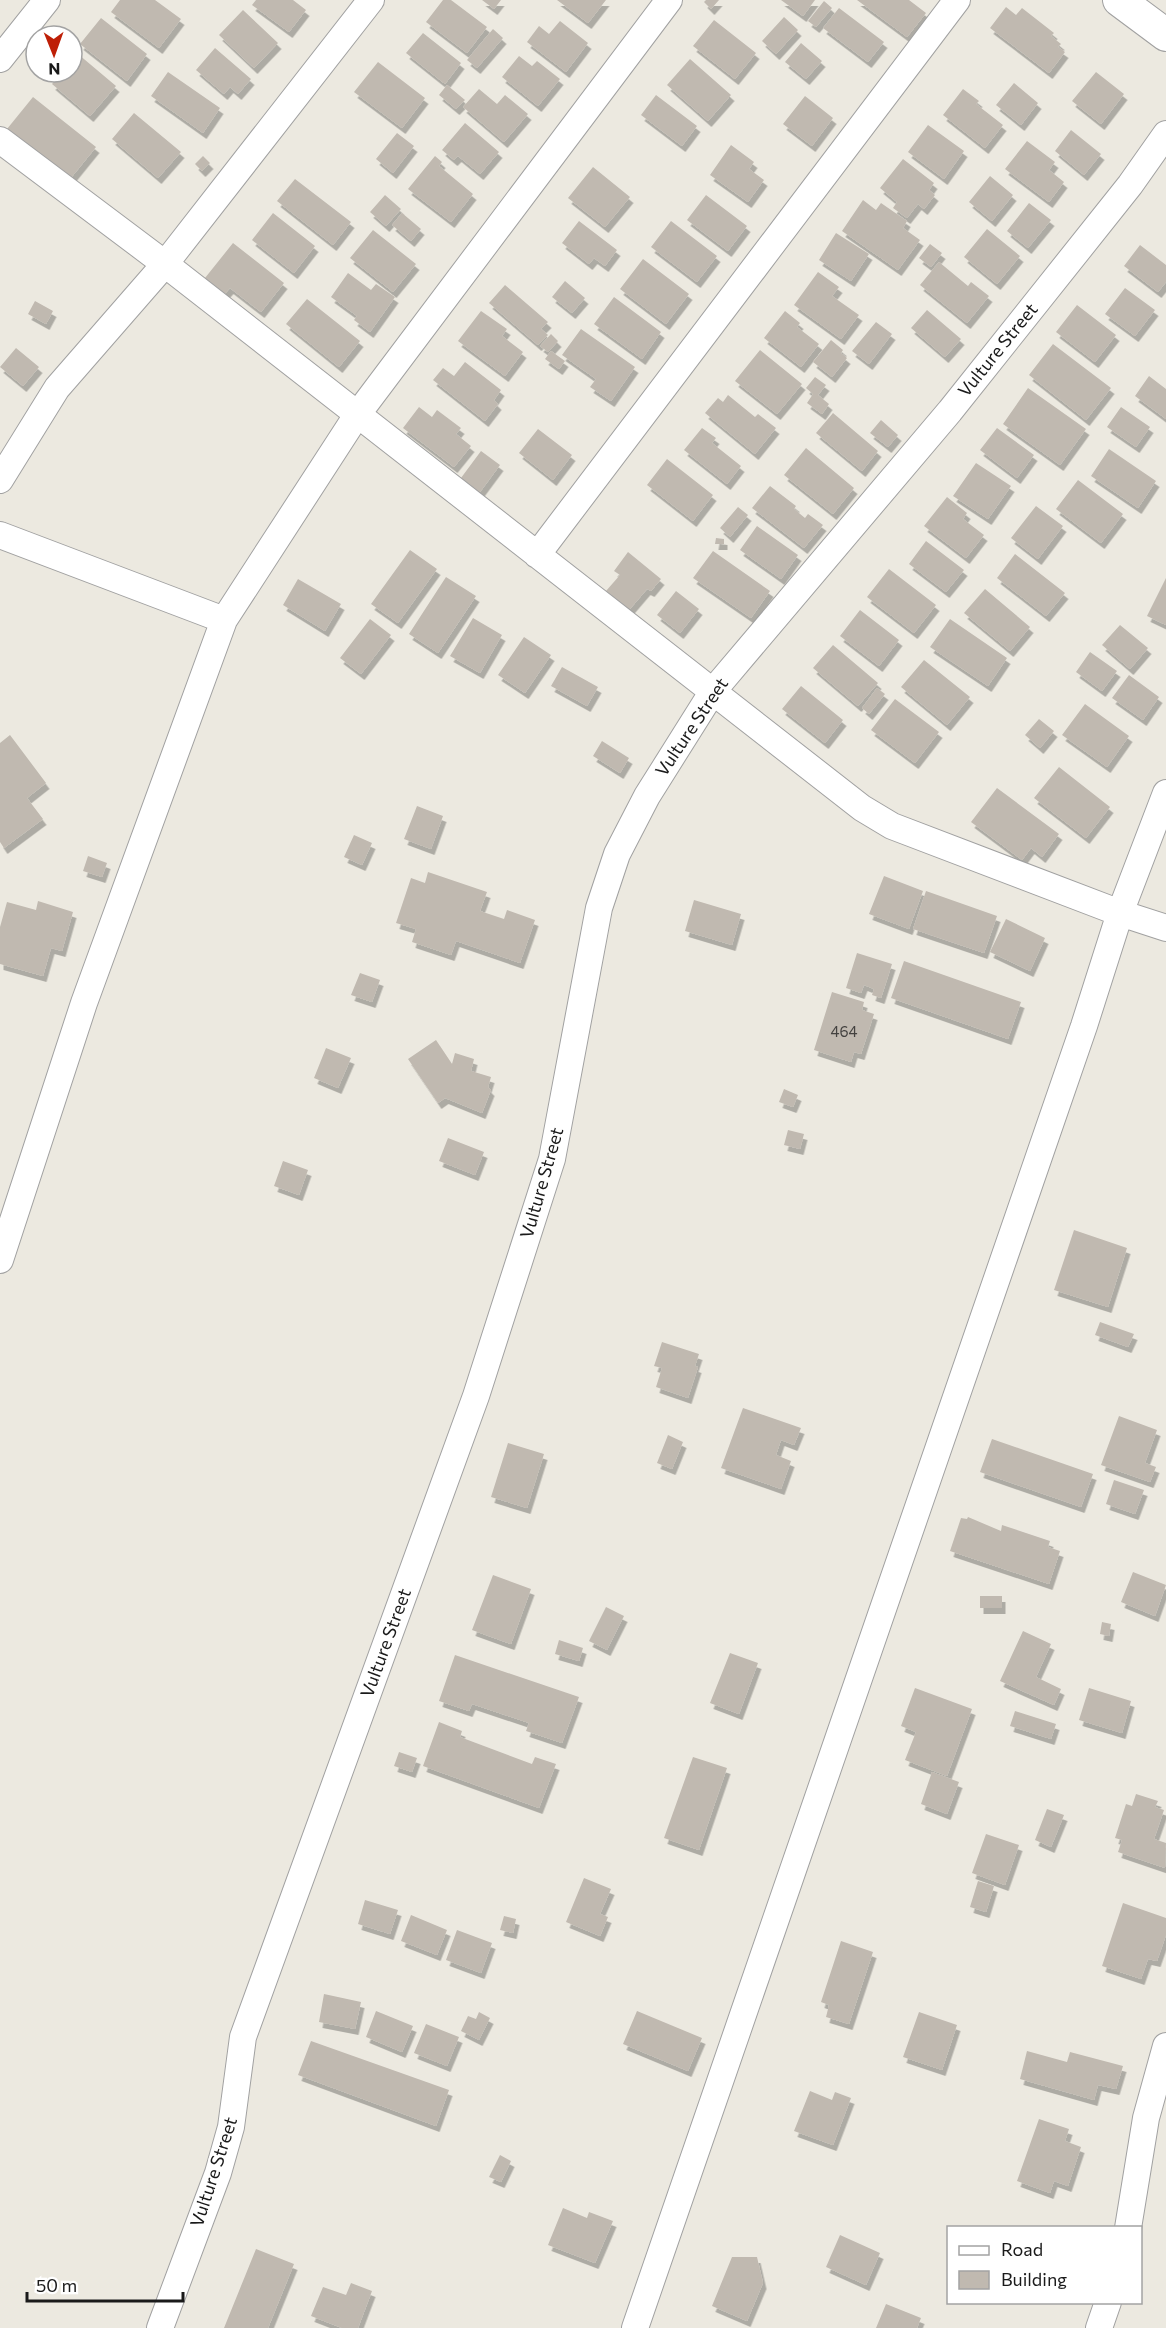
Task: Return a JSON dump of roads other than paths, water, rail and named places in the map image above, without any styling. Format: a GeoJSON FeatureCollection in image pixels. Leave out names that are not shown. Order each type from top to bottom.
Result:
{"type":"FeatureCollection","features":[{"type":"Feature","properties":{"kind":"street"},"geometry":{"type":"LineString","coordinates":[[0,59],[47,0]]}},
{"type":"Feature","properties":{"kind":"street"},"geometry":{"type":"LineString","coordinates":[[0,480],[57,388],[165,264],[371,0]]}},
{"type":"Feature","properties":{"kind":"street"},"geometry":{"type":"LineString","coordinates":[[0,1260],[84,1003],[224,620],[357,415],[669,0]]}},
{"type":"Feature","properties":{"kind":"street"},"geometry":{"type":"LineString","coordinates":[[537,555],[957,0]]}},
{"type":"Feature","properties":{"kind":"street"},"geometry":{"type":"LineString","coordinates":[[1119,0],[1166,35]]}},
{"type":"Feature","properties":{"kind":"street","name":"Vulture Street"},"geometry":{"type":"LineString","coordinates":[[160,2328],[218,2173],[231,2127],[243,2037],[476,1396],[552,1159],[599,908],[617,854],[647,796],[713,691],[950,411],[1130,185],[1166,134]]}},
{"type":"Feature","properties":{"kind":"street"},"geometry":{"type":"LineString","coordinates":[[0,140],[165,264],[862,808],[891,826],[1120,913],[1166,928]]}},
{"type":"Feature","properties":{"kind":"street"},"geometry":{"type":"LineString","coordinates":[[0,535],[224,620]]}},
{"type":"Feature","properties":{"kind":"street"},"geometry":{"type":"LineString","coordinates":[[635,2328],[1081,1038],[1120,913],[1166,793]]}},
{"type":"Feature","properties":{"kind":"street"},"geometry":{"type":"LineString","coordinates":[[1128,2226],[1146,2118],[1166,2046]]}},
{"type":"Feature","properties":{"kind":"street"},"geometry":{"type":"LineString","coordinates":[[1099,2328],[1107,2304]]}}]}
